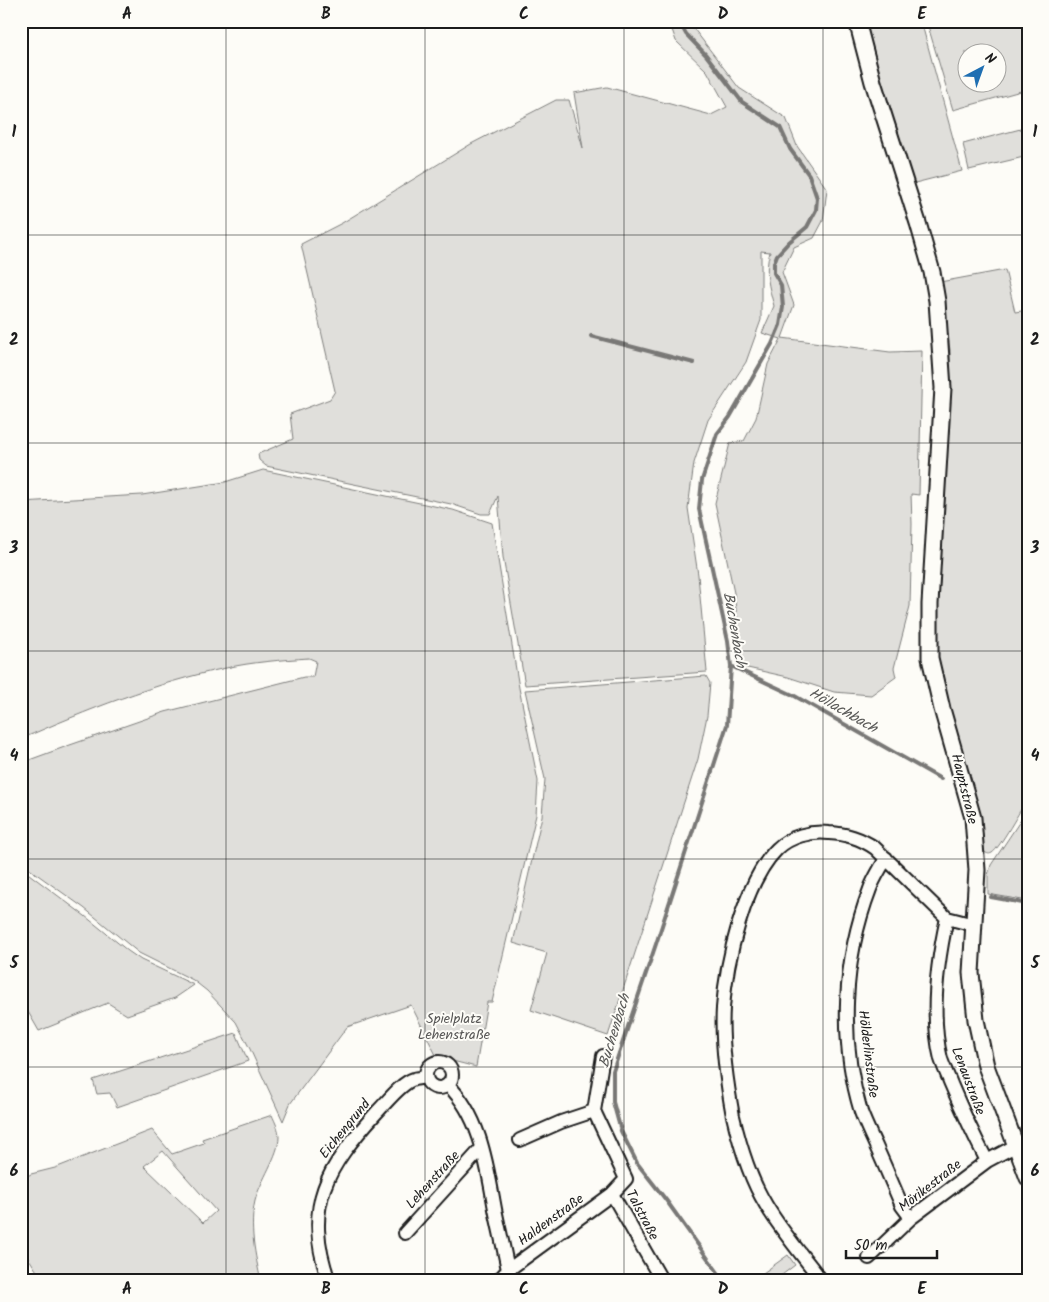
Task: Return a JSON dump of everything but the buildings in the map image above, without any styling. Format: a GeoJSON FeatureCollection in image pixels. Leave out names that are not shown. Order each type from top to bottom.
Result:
{"type":"FeatureCollection","features":[{"type":"Feature","properties":{"kind":"street","name":"Hauptstraße"},"geometry":{"type":"LineString","coordinates":[[857,21],[876,91],[918,222],[932,272],[937,301],[943,388],[930,604],[930,658],[942,709],[973,818],[977,870],[971,973],[976,1020],[986,1066],[1028,1178]]}},
{"type":"Feature","properties":{"kind":"street"},"geometry":{"type":"LineString","coordinates":[[822,1281],[782,1229],[765,1203],[746,1162],[734,1117],[725,1059],[723,1009],[727,975],[738,926],[754,886],[776,849],[787,841],[802,835],[823,832],[842,834],[861,839],[875,848],[947,918],[974,925]]}},
{"type":"Feature","properties":{"kind":"street","name":"Hölderlinstraße"},"geometry":{"type":"LineString","coordinates":[[886,858],[871,887],[860,918],[847,989],[846,1021],[856,1091],[862,1114],[902,1206],[912,1218]]}},
{"type":"Feature","properties":{"kind":"street","name":"Lenaustraße"},"geometry":{"type":"LineString","coordinates":[[947,918],[939,955],[936,991],[936,1032],[942,1060],[959,1105],[987,1161]]}},
{"type":"Feature","properties":{"kind":"street"},"geometry":{"type":"LineString","coordinates":[[520,1140],[561,1122],[594,1111],[603,1056]]}},
{"type":"Feature","properties":{"kind":"street"},"geometry":{"type":"LineString","coordinates":[[439,1062],[447,1064],[453,1077],[448,1085],[441,1089],[429,1085],[426,1072],[430,1065],[439,1062]]}},
{"type":"Feature","properties":{"kind":"street","name":"Eichengrund"},"geometry":{"type":"LineString","coordinates":[[329,1281],[317,1230],[319,1204],[328,1175],[343,1151],[395,1093],[413,1079],[426,1077]]}},
{"type":"Feature","properties":{"kind":"street"},"geometry":{"type":"LineString","coordinates":[[448,1085],[459,1095],[472,1117],[482,1148],[509,1275],[498,1281]]}},
{"type":"Feature","properties":{"kind":"street","name":"Talstraße"},"geometry":{"type":"LineString","coordinates":[[594,1111],[626,1179],[612,1194],[662,1281]]}},
{"type":"Feature","properties":{"kind":"street","name":"Mörikestraße"},"geometry":{"type":"LineString","coordinates":[[869,1258],[912,1218],[987,1161],[1015,1146]]}},
{"type":"Feature","properties":{"kind":"street","name":"Lehenstraße"},"geometry":{"type":"LineString","coordinates":[[405,1233],[482,1148]]}},
{"type":"Feature","properties":{"kind":"street","name":"Haldenstraße"},"geometry":{"type":"LineString","coordinates":[[509,1275],[612,1194]]}},
{"type":"Feature","properties":{"kind":"green space"},"geometry":{"type":"Polygon","coordinates":[[[669,21],[690,21],[739,88],[786,118],[797,146],[827,189],[823,221],[814,238],[794,247],[782,272],[794,305],[782,338],[890,352],[922,351],[919,495],[911,494],[910,606],[894,668],[896,677],[871,695],[834,692],[788,677],[743,667],[734,593],[715,503],[730,443],[744,441],[756,418],[768,364],[781,339],[762,333],[774,306],[767,273],[770,252],[761,251],[761,320],[746,362],[708,420],[694,463],[688,508],[698,575],[707,672],[525,685],[503,557],[498,496],[490,514],[481,514],[451,504],[266,466],[259,460],[258,454],[293,439],[290,414],[330,399],[335,391],[301,244],[342,223],[471,144],[556,100],[569,100],[583,148],[574,93],[607,87],[711,115],[727,107],[707,71],[676,41],[669,21]]]}},
{"type":"Feature","properties":{"kind":"green space"},"geometry":{"type":"Polygon","coordinates":[[[864,21],[921,21],[962,171],[911,184],[881,88],[864,21]]]}},
{"type":"Feature","properties":{"kind":"green space"},"geometry":{"type":"Polygon","coordinates":[[[940,21],[1028,21],[1028,89],[953,110],[928,26],[940,21]]]}},
{"type":"Feature","properties":{"kind":"green space"},"geometry":{"type":"Polygon","coordinates":[[[1028,127],[1028,156],[969,170],[963,144],[1028,127]]]}},
{"type":"Feature","properties":{"kind":"green space"},"geometry":{"type":"Polygon","coordinates":[[[1005,270],[1015,312],[1028,310],[1028,798],[996,850],[989,854],[982,849],[950,719],[937,655],[935,630],[949,428],[950,350],[940,282],[1005,270]]]}},
{"type":"Feature","properties":{"kind":"green space","name":"Spielplatz Lehenstraße"},"geometry":{"type":"Polygon","coordinates":[[[263,470],[453,510],[492,523],[519,688],[538,781],[536,815],[492,1002],[487,1002],[476,1067],[437,1057],[411,1005],[347,1027],[290,1104],[283,1121],[236,1022],[207,991],[193,980],[139,953],[84,908],[21,863],[21,763],[165,712],[304,677],[313,677],[316,661],[309,658],[236,666],[173,681],[122,698],[21,739],[21,502],[142,495],[225,482],[263,470]]]}},
{"type":"Feature","properties":{"kind":"green space"},"geometry":{"type":"Polygon","coordinates":[[[706,676],[710,683],[707,716],[698,759],[608,1036],[531,1010],[547,953],[513,943],[542,816],[545,779],[525,690],[706,676]]]}},
{"type":"Feature","properties":{"kind":"green space"},"geometry":{"type":"Polygon","coordinates":[[[1028,809],[1028,901],[988,894],[988,875],[991,865],[1028,809]]]}},
{"type":"Feature","properties":{"kind":"green space"},"geometry":{"type":"Polygon","coordinates":[[[21,868],[141,960],[194,985],[175,998],[127,1015],[108,1003],[39,1031],[27,1010],[21,1012],[21,868]]]}},
{"type":"Feature","properties":{"kind":"green space"},"geometry":{"type":"Polygon","coordinates":[[[236,1033],[248,1061],[117,1107],[110,1093],[97,1094],[93,1080],[236,1033]]]}},
{"type":"Feature","properties":{"kind":"green space"},"geometry":{"type":"Polygon","coordinates":[[[272,1115],[276,1123],[279,1134],[276,1152],[257,1193],[253,1211],[253,1241],[261,1281],[43,1281],[21,1246],[22,1179],[31,1174],[55,1168],[152,1130],[172,1154],[204,1143],[202,1139],[272,1115]],[[163,1151],[144,1166],[203,1223],[216,1211],[163,1151]]]}},
{"type":"Feature","properties":{"kind":"green space"},"geometry":{"type":"Polygon","coordinates":[[[788,1255],[795,1265],[774,1281],[752,1281],[788,1255]]]}},
{"type":"Feature","properties":{"kind":"waterway","name":"Buchenbach"},"geometry":{"type":"LineString","coordinates":[[679,21],[686,34],[706,55],[742,102],[780,127],[790,149],[809,175],[817,198],[816,210],[807,227],[777,255],[774,263],[774,273],[781,285],[783,307],[780,325],[772,344],[730,417],[717,434],[702,480],[699,509],[728,641],[731,666],[727,725],[613,1071],[613,1102],[621,1131],[637,1163],[724,1281]]}},
{"type":"Feature","properties":{"kind":"waterway"},"geometry":{"type":"LineString","coordinates":[[591,336],[694,363]]}},
{"type":"Feature","properties":{"kind":"waterway","name":"Höllachbach"},"geometry":{"type":"LineString","coordinates":[[731,666],[793,695],[941,779]]}},
{"type":"Feature","properties":{"kind":"waterway","name":"Höllachbach"},"geometry":{"type":"LineString","coordinates":[[991,897],[1028,904]]}}]}
